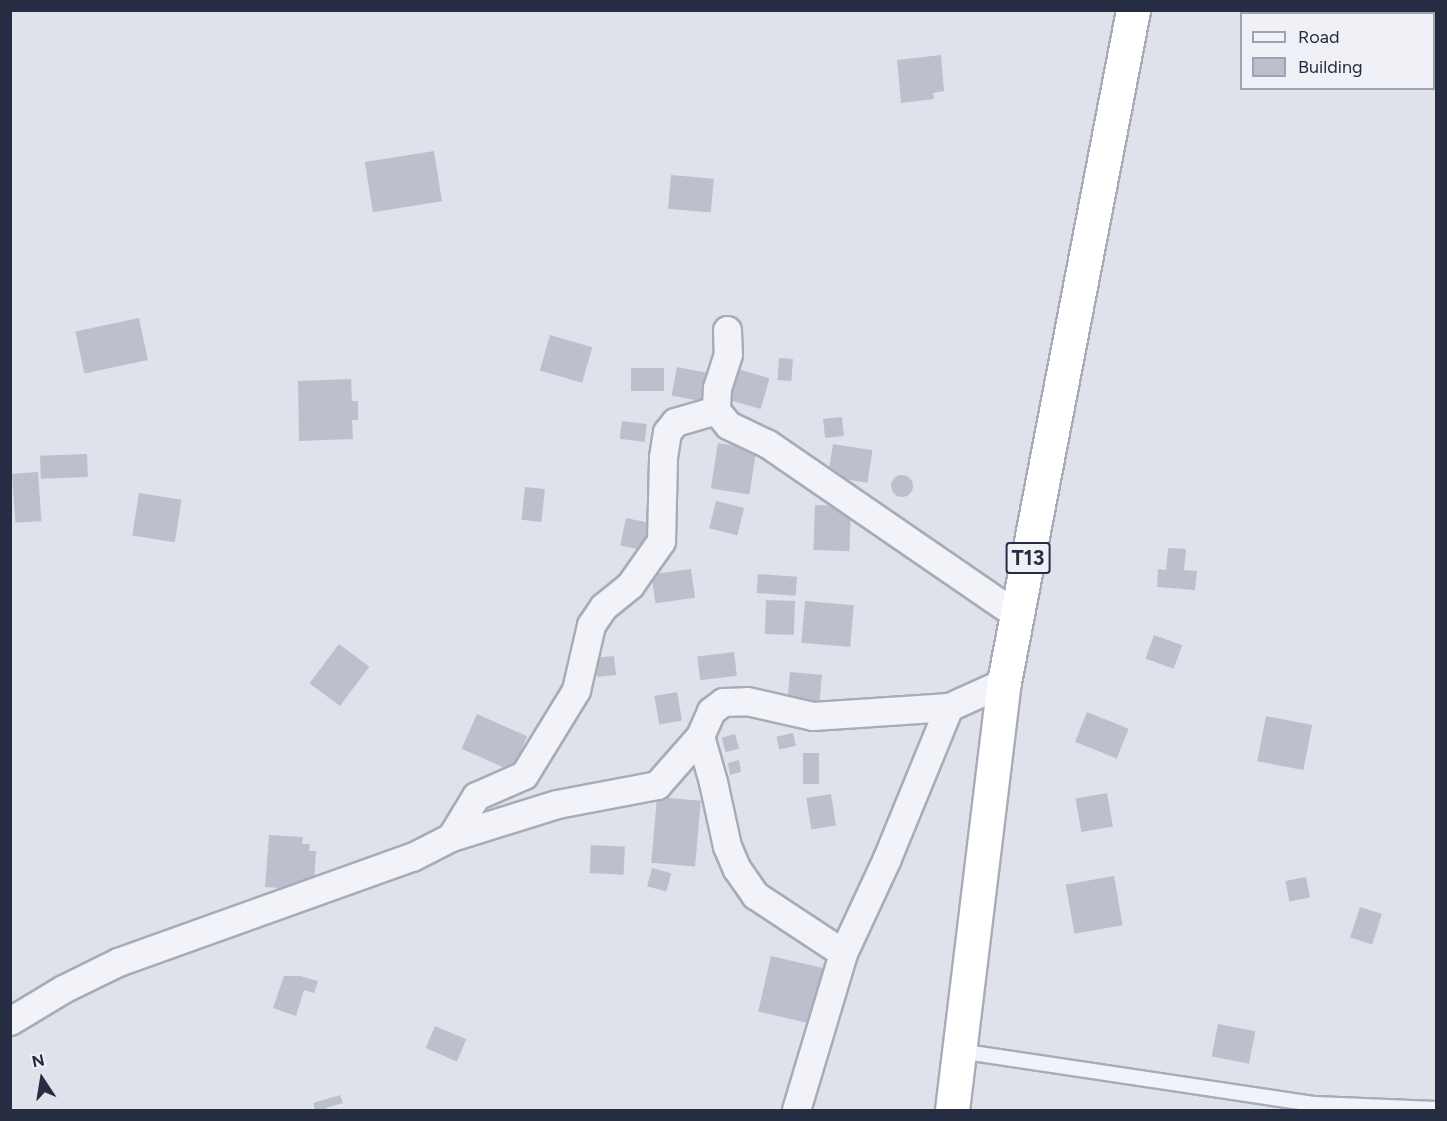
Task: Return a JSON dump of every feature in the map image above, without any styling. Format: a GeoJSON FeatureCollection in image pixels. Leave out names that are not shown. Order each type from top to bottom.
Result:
{"type":"FeatureCollection","features":[{"type":"Feature","properties":{"kind":"highway","name":"T13"},"geometry":{"type":"LineString","coordinates":[[951,1110],[1004,682],[1133,10]]}},
{"type":"Feature","properties":{"kind":"street"},"geometry":{"type":"LineString","coordinates":[[728,330],[728,354],[717,388],[716,410],[728,425],[768,444],[1017,615]]}},
{"type":"Feature","properties":{"kind":"street"},"geometry":{"type":"LineString","coordinates":[[451,837],[476,796],[524,775],[576,690],[591,625],[603,607],[630,585],[661,541],[663,457],[668,432],[675,422],[716,410]]}},
{"type":"Feature","properties":{"kind":"street"},"geometry":{"type":"LineString","coordinates":[[10,1021],[63,989],[118,962],[412,857],[451,837],[557,804],[657,785],[700,736],[711,711],[718,704],[729,701],[747,701],[813,716],[949,707],[1004,682]]}},
{"type":"Feature","properties":{"kind":"street"},"geometry":{"type":"LineString","coordinates":[[796,1110],[843,953],[887,858],[949,707]]}},
{"type":"Feature","properties":{"kind":"street"},"geometry":{"type":"LineString","coordinates":[[700,736],[714,782],[727,846],[737,869],[755,895],[843,953]]}},
{"type":"Feature","properties":{"kind":"lane"},"geometry":{"type":"LineString","coordinates":[[959,1050],[1315,1104],[1437,1109]]}},
{"type":"Feature","properties":{"kind":"building"},"geometry":{"type":"Polygon","coordinates":[[[941,55],[944,91],[933,93],[934,99],[901,103],[897,60],[941,55]]]}},
{"type":"Feature","properties":{"kind":"building"},"geometry":{"type":"Polygon","coordinates":[[[434,151],[442,201],[373,212],[365,162],[434,151]]]}},
{"type":"Feature","properties":{"kind":"building"},"geometry":{"type":"Polygon","coordinates":[[[671,175],[714,179],[711,213],[668,209],[671,175]]]}},
{"type":"Feature","properties":{"kind":"building"},"geometry":{"type":"Polygon","coordinates":[[[139,318],[148,360],[84,374],[75,332],[139,318]]]}},
{"type":"Feature","properties":{"kind":"building"},"geometry":{"type":"Polygon","coordinates":[[[550,335],[592,347],[582,383],[540,371],[550,335]]]}},
{"type":"Feature","properties":{"kind":"building"},"geometry":{"type":"Polygon","coordinates":[[[779,358],[793,359],[791,381],[777,380],[779,358]]]}},
{"type":"Feature","properties":{"kind":"building"},"geometry":{"type":"Polygon","coordinates":[[[677,367],[709,373],[704,402],[671,395],[677,367]]]}},
{"type":"Feature","properties":{"kind":"building"},"geometry":{"type":"Polygon","coordinates":[[[631,368],[664,368],[664,391],[631,391],[631,368]]]}},
{"type":"Feature","properties":{"kind":"building"},"geometry":{"type":"Polygon","coordinates":[[[734,368],[770,378],[761,409],[725,399],[734,368]]]}},
{"type":"Feature","properties":{"kind":"building"},"geometry":{"type":"Polygon","coordinates":[[[351,379],[352,401],[358,401],[358,420],[352,420],[353,439],[299,441],[298,381],[351,379]]]}},
{"type":"Feature","properties":{"kind":"building"},"geometry":{"type":"Polygon","coordinates":[[[842,417],[844,436],[825,438],[823,419],[842,417]]]}},
{"type":"Feature","properties":{"kind":"building"},"geometry":{"type":"Polygon","coordinates":[[[622,421],[647,424],[645,442],[620,439],[622,421]]]}},
{"type":"Feature","properties":{"kind":"building"},"geometry":{"type":"Polygon","coordinates":[[[718,443],[757,449],[749,495],[711,488],[718,443]]]}},
{"type":"Feature","properties":{"kind":"building"},"geometry":{"type":"Polygon","coordinates":[[[833,444],[873,450],[867,483],[828,477],[833,444]]]}},
{"type":"Feature","properties":{"kind":"building"},"geometry":{"type":"Polygon","coordinates":[[[87,454],[88,477],[41,479],[40,456],[87,454]]]}},
{"type":"Feature","properties":{"kind":"building"},"geometry":{"type":"Polygon","coordinates":[[[38,472],[41,521],[15,523],[12,474],[38,472]]]}},
{"type":"Feature","properties":{"kind":"building"},"geometry":{"type":"Polygon","coordinates":[[[902,475],[912,482],[913,486],[906,496],[902,497],[892,490],[891,486],[898,476],[902,475]]]}},
{"type":"Feature","properties":{"kind":"building"},"geometry":{"type":"Polygon","coordinates":[[[525,487],[545,489],[541,522],[522,520],[525,487]]]}},
{"type":"Feature","properties":{"kind":"building"},"geometry":{"type":"Polygon","coordinates":[[[139,493],[181,500],[175,542],[132,535],[139,493]]]}},
{"type":"Feature","properties":{"kind":"building"},"geometry":{"type":"Polygon","coordinates":[[[716,501],[744,508],[737,535],[709,528],[716,501]]]}},
{"type":"Feature","properties":{"kind":"building"},"geometry":{"type":"Polygon","coordinates":[[[815,505],[851,506],[849,551],[813,550],[815,505]]]}},
{"type":"Feature","properties":{"kind":"building"},"geometry":{"type":"Polygon","coordinates":[[[626,518],[660,525],[654,553],[620,545],[626,518]]]}},
{"type":"Feature","properties":{"kind":"building"},"geometry":{"type":"Polygon","coordinates":[[[1168,548],[1186,549],[1184,570],[1197,571],[1195,590],[1157,587],[1158,569],[1166,570],[1168,548]]]}},
{"type":"Feature","properties":{"kind":"building"},"geometry":{"type":"Polygon","coordinates":[[[691,569],[695,598],[655,603],[651,575],[691,569]]]}},
{"type":"Feature","properties":{"kind":"building"},"geometry":{"type":"Polygon","coordinates":[[[758,574],[797,577],[796,596],[757,593],[758,574]]]}},
{"type":"Feature","properties":{"kind":"building"},"geometry":{"type":"Polygon","coordinates":[[[766,600],[795,601],[794,635],[765,634],[766,600]]]}},
{"type":"Feature","properties":{"kind":"building"},"geometry":{"type":"Polygon","coordinates":[[[805,601],[854,605],[850,647],[801,643],[805,601]]]}},
{"type":"Feature","properties":{"kind":"building"},"geometry":{"type":"Polygon","coordinates":[[[1154,635],[1182,645],[1174,669],[1145,658],[1154,635]]]}},
{"type":"Feature","properties":{"kind":"building"},"geometry":{"type":"Polygon","coordinates":[[[339,644],[369,667],[340,706],[310,683],[339,644]]]}},
{"type":"Feature","properties":{"kind":"building"},"geometry":{"type":"Polygon","coordinates":[[[734,652],[737,676],[700,680],[697,657],[734,652]]]}},
{"type":"Feature","properties":{"kind":"building"},"geometry":{"type":"Polygon","coordinates":[[[614,656],[616,675],[597,677],[595,658],[614,656]]]}},
{"type":"Feature","properties":{"kind":"building"},"geometry":{"type":"Polygon","coordinates":[[[790,672],[822,675],[819,709],[787,706],[790,672]]]}},
{"type":"Feature","properties":{"kind":"building"},"geometry":{"type":"Polygon","coordinates":[[[677,692],[682,721],[659,725],[654,696],[677,692]]]}},
{"type":"Feature","properties":{"kind":"building"},"geometry":{"type":"Polygon","coordinates":[[[1087,712],[1129,729],[1117,759],[1075,742],[1087,712]]]}},
{"type":"Feature","properties":{"kind":"building"},"geometry":{"type":"Polygon","coordinates":[[[477,714],[527,736],[512,771],[462,749],[477,714]]]}},
{"type":"Feature","properties":{"kind":"building"},"geometry":{"type":"Polygon","coordinates":[[[1266,716],[1312,725],[1303,770],[1257,761],[1266,716]]]}},
{"type":"Feature","properties":{"kind":"building"},"geometry":{"type":"Polygon","coordinates":[[[793,733],[796,746],[779,749],[776,737],[793,733]]]}},
{"type":"Feature","properties":{"kind":"building"},"geometry":{"type":"Polygon","coordinates":[[[735,734],[739,748],[726,752],[722,738],[735,734]]]}},
{"type":"Feature","properties":{"kind":"building"},"geometry":{"type":"Polygon","coordinates":[[[803,753],[819,753],[819,784],[803,784],[803,753]]]}},
{"type":"Feature","properties":{"kind":"building"},"geometry":{"type":"Polygon","coordinates":[[[739,760],[741,772],[730,775],[728,763],[739,760]]]}},
{"type":"Feature","properties":{"kind":"building"},"geometry":{"type":"Polygon","coordinates":[[[1107,793],[1113,826],[1081,832],[1075,799],[1107,793]]]}},
{"type":"Feature","properties":{"kind":"building"},"geometry":{"type":"Polygon","coordinates":[[[831,794],[836,826],[811,830],[806,798],[831,794]]]}},
{"type":"Feature","properties":{"kind":"building"},"geometry":{"type":"Polygon","coordinates":[[[657,797],[701,801],[695,867],[651,863],[657,797]]]}},
{"type":"Feature","properties":{"kind":"building"},"geometry":{"type":"Polygon","coordinates":[[[269,835],[303,837],[302,844],[310,844],[309,851],[316,851],[314,883],[307,890],[265,887],[269,835]]]}},
{"type":"Feature","properties":{"kind":"building"},"geometry":{"type":"Polygon","coordinates":[[[591,845],[625,847],[623,875],[590,873],[591,845]]]}},
{"type":"Feature","properties":{"kind":"building"},"geometry":{"type":"Polygon","coordinates":[[[652,868],[671,873],[666,892],[647,886],[652,868]]]}},
{"type":"Feature","properties":{"kind":"building"},"geometry":{"type":"Polygon","coordinates":[[[1114,876],[1123,925],[1074,934],[1066,885],[1114,876]]]}},
{"type":"Feature","properties":{"kind":"building"},"geometry":{"type":"Polygon","coordinates":[[[1306,877],[1310,898],[1289,902],[1285,881],[1306,877]]]}},
{"type":"Feature","properties":{"kind":"building"},"geometry":{"type":"Polygon","coordinates":[[[1360,907],[1382,914],[1372,945],[1350,937],[1360,907]]]}},
{"type":"Feature","properties":{"kind":"building"},"geometry":{"type":"Polygon","coordinates":[[[771,956],[830,970],[818,1025],[758,1012],[771,956]]]}},
{"type":"Feature","properties":{"kind":"building"},"geometry":{"type":"Polygon","coordinates":[[[284,976],[300,976],[318,981],[314,993],[304,990],[296,1016],[273,1008],[284,976]]]}},
{"type":"Feature","properties":{"kind":"building"},"geometry":{"type":"Polygon","coordinates":[[[1218,1024],[1255,1031],[1249,1064],[1212,1056],[1218,1024]]]}},
{"type":"Feature","properties":{"kind":"building"},"geometry":{"type":"Polygon","coordinates":[[[435,1026],[466,1039],[457,1061],[426,1048],[435,1026]]]}},
{"type":"Feature","properties":{"kind":"building"},"geometry":{"type":"Polygon","coordinates":[[[340,1095],[343,1103],[326,1108],[326,1110],[315,1110],[313,1103],[340,1095]]]}}]}
